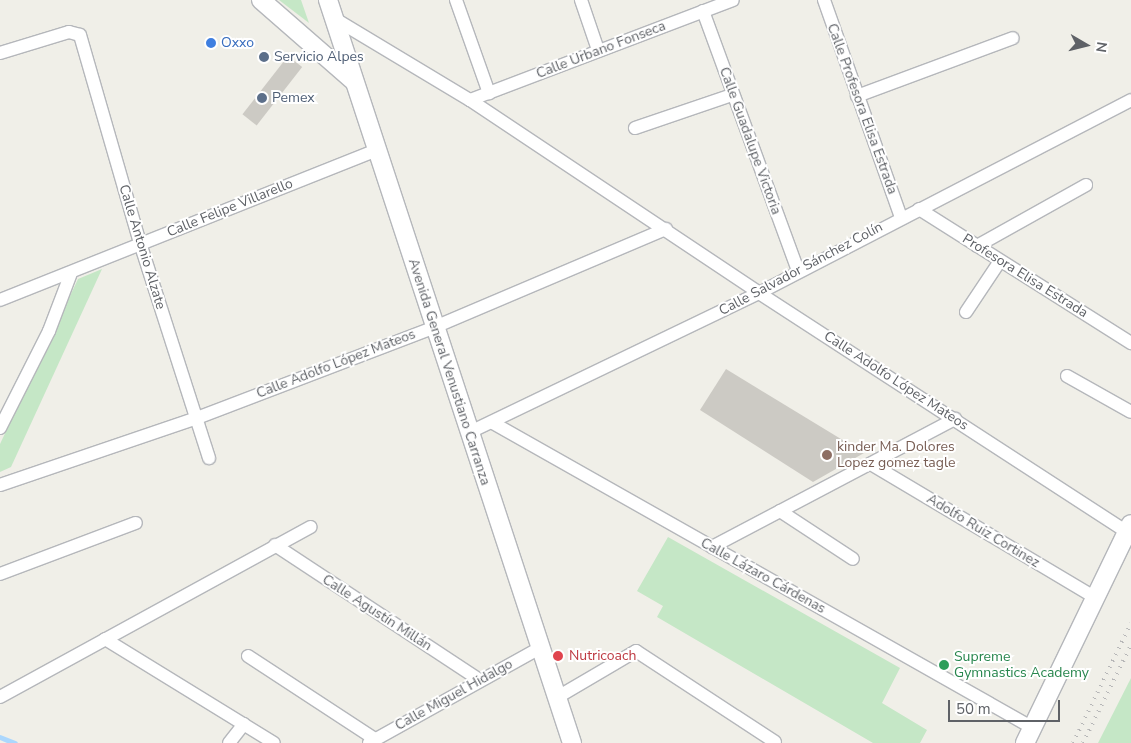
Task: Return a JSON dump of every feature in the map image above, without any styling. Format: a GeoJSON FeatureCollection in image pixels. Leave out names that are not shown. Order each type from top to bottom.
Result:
{"type":"FeatureCollection","features":[{"type":"Feature","properties":{"kind":"main road"},"geometry":{"type":"LineString","coordinates":[[261,0],[354,81]]}},
{"type":"Feature","properties":{"kind":"main road","name":"Avenida General Venustiano Carranza"},"geometry":{"type":"LineString","coordinates":[[328,0],[435,326],[468,433],[572,743]]}},
{"type":"Feature","properties":{"kind":"main road"},"geometry":{"type":"LineString","coordinates":[[1029,735],[1129,528]]}},
{"type":"Feature","properties":{"kind":"street"},"geometry":{"type":"LineString","coordinates":[[456,0],[489,93]]}},
{"type":"Feature","properties":{"kind":"street"},"geometry":{"type":"LineString","coordinates":[[581,0],[598,50]]}},
{"type":"Feature","properties":{"kind":"street","name":"Calle Urbano Fonseca"},"geometry":{"type":"LineString","coordinates":[[470,100],[733,0]]}},
{"type":"Feature","properties":{"kind":"street","name":"Calle Profesora Elisa Estrada"},"geometry":{"type":"LineString","coordinates":[[824,0],[901,217]]}},
{"type":"Feature","properties":{"kind":"street","name":"Calle Guadalupe Victoria"},"geometry":{"type":"LineString","coordinates":[[703,12],[798,271]]}},
{"type":"Feature","properties":{"kind":"street","name":"Calle Adolfo López Mateos"},"geometry":{"type":"LineString","coordinates":[[335,19],[470,100],[666,229],[759,293],[1129,528]]}},
{"type":"Feature","properties":{"kind":"street","name":"Calle Antonio Alzate"},"geometry":{"type":"LineString","coordinates":[[0,53],[69,32],[80,35],[140,243],[209,458]]}},
{"type":"Feature","properties":{"kind":"street"},"geometry":{"type":"LineString","coordinates":[[857,96],[1013,38]]}},
{"type":"Feature","properties":{"kind":"street"},"geometry":{"type":"LineString","coordinates":[[635,128],[732,95]]}},
{"type":"Feature","properties":{"kind":"street","name":"Calle Salvador Sánchez Colín"},"geometry":{"type":"LineString","coordinates":[[468,433],[493,423],[759,293],[901,217],[1131,100]]}},
{"type":"Feature","properties":{"kind":"street","name":"Calle Felipe Villarello"},"geometry":{"type":"LineString","coordinates":[[0,300],[377,150]]}},
{"type":"Feature","properties":{"kind":"street"},"geometry":{"type":"LineString","coordinates":[[977,246],[1086,186]]}},
{"type":"Feature","properties":{"kind":"street","name":"Profesora Elisa Estrada"},"geometry":{"type":"LineString","coordinates":[[919,208],[1131,343]]}},
{"type":"Feature","properties":{"kind":"street","name":"Calle Adolfo López Mateos"},"geometry":{"type":"LineString","coordinates":[[0,485],[196,418],[435,326],[666,229]]}},
{"type":"Feature","properties":{"kind":"street"},"geometry":{"type":"LineString","coordinates":[[966,312],[1000,261]]}},
{"type":"Feature","properties":{"kind":"street"},"geometry":{"type":"LineString","coordinates":[[0,428],[50,330],[71,273]]}},
{"type":"Feature","properties":{"kind":"street"},"geometry":{"type":"LineString","coordinates":[[1067,376],[1131,412]]}},
{"type":"Feature","properties":{"kind":"street"},"geometry":{"type":"LineString","coordinates":[[712,548],[955,419]]}},
{"type":"Feature","properties":{"kind":"street","name":"Calle Lázaro Cárdenas"},"geometry":{"type":"LineString","coordinates":[[493,423],[712,548],[1029,735]]}},
{"type":"Feature","properties":{"kind":"street","name":"Adolfo Ruiz Cortinez"},"geometry":{"type":"LineString","coordinates":[[871,464],[1096,598]]}},
{"type":"Feature","properties":{"kind":"street"},"geometry":{"type":"LineString","coordinates":[[780,511],[853,559]]}},
{"type":"Feature","properties":{"kind":"street"},"geometry":{"type":"LineString","coordinates":[[0,574],[136,523]]}},
{"type":"Feature","properties":{"kind":"street"},"geometry":{"type":"LineString","coordinates":[[0,697],[310,527]]}},
{"type":"Feature","properties":{"kind":"street","name":"Calle Agustín Millán"},"geometry":{"type":"LineString","coordinates":[[275,545],[480,680]]}},
{"type":"Feature","properties":{"kind":"street"},"geometry":{"type":"LineString","coordinates":[[104,639],[274,743]]}},
{"type":"Feature","properties":{"kind":"street","name":"Calle Miguel Hidalgo"},"geometry":{"type":"LineString","coordinates":[[372,741],[540,648]]}},
{"type":"Feature","properties":{"kind":"street"},"geometry":{"type":"LineString","coordinates":[[556,698],[636,651],[775,742]]}},
{"type":"Feature","properties":{"kind":"street"},"geometry":{"type":"LineString","coordinates":[[248,656],[372,741]]}},
{"type":"Feature","properties":{"kind":"street"},"geometry":{"type":"LineString","coordinates":[[229,743],[244,724]]}},
{"type":"Feature","properties":{"kind":"green space"},"geometry":{"type":"Polygon","coordinates":[[[279,0],[301,0],[309,23],[279,0]]]}},
{"type":"Feature","properties":{"kind":"green space"},"geometry":{"type":"Polygon","coordinates":[[[102,269],[11,467],[0,472],[0,444],[78,279],[102,269]]]}},
{"type":"Feature","properties":{"kind":"green space"},"geometry":{"type":"Polygon","coordinates":[[[668,537],[900,668],[882,703],[927,730],[920,743],[873,743],[657,617],[663,606],[637,591],[668,537]]]}},
{"type":"Feature","properties":{"kind":"green space"},"geometry":{"type":"Polygon","coordinates":[[[1131,678],[1131,743],[1098,743],[1131,678]]]}},
{"type":"Feature","properties":{"kind":"building"},"geometry":{"type":"Polygon","coordinates":[[[288,56],[302,67],[257,125],[242,114],[288,56]]]}},
{"type":"Feature","properties":{"kind":"building"},"geometry":{"type":"Polygon","coordinates":[[[726,369],[864,453],[813,482],[700,410],[726,369]]]}},
{"type":"Feature","properties":{"kind":"waterway"},"geometry":{"type":"LineString","coordinates":[[0,737],[15,743]]}},
{"type":"Feature","properties":{"kind":"railway"},"geometry":{"type":"LineString","coordinates":[[1073,743],[1131,623]]}},
{"type":"Feature","properties":{"kind":"railway"},"geometry":{"type":"LineString","coordinates":[[1083,743],[1131,645]]}},
{"type":"Feature","properties":{"kind":"place","name":"Oxxo"},"geometry":{"type":"Point","coordinates":[211,43]}},
{"type":"Feature","properties":{"kind":"place","name":"Servicio Alpes"},"geometry":{"type":"Point","coordinates":[264,57]}},
{"type":"Feature","properties":{"kind":"place","name":"Pemex"},"geometry":{"type":"Point","coordinates":[262,98]}},
{"type":"Feature","properties":{"kind":"place","name":"kinder Ma. Dolores Lopez gomez tagle"},"geometry":{"type":"Point","coordinates":[827,455]}},
{"type":"Feature","properties":{"kind":"place","name":"Nutricoach"},"geometry":{"type":"Point","coordinates":[558,656]}},
{"type":"Feature","properties":{"kind":"place","name":"Supreme Gymnastics Academy"},"geometry":{"type":"Point","coordinates":[944,665]}}]}
